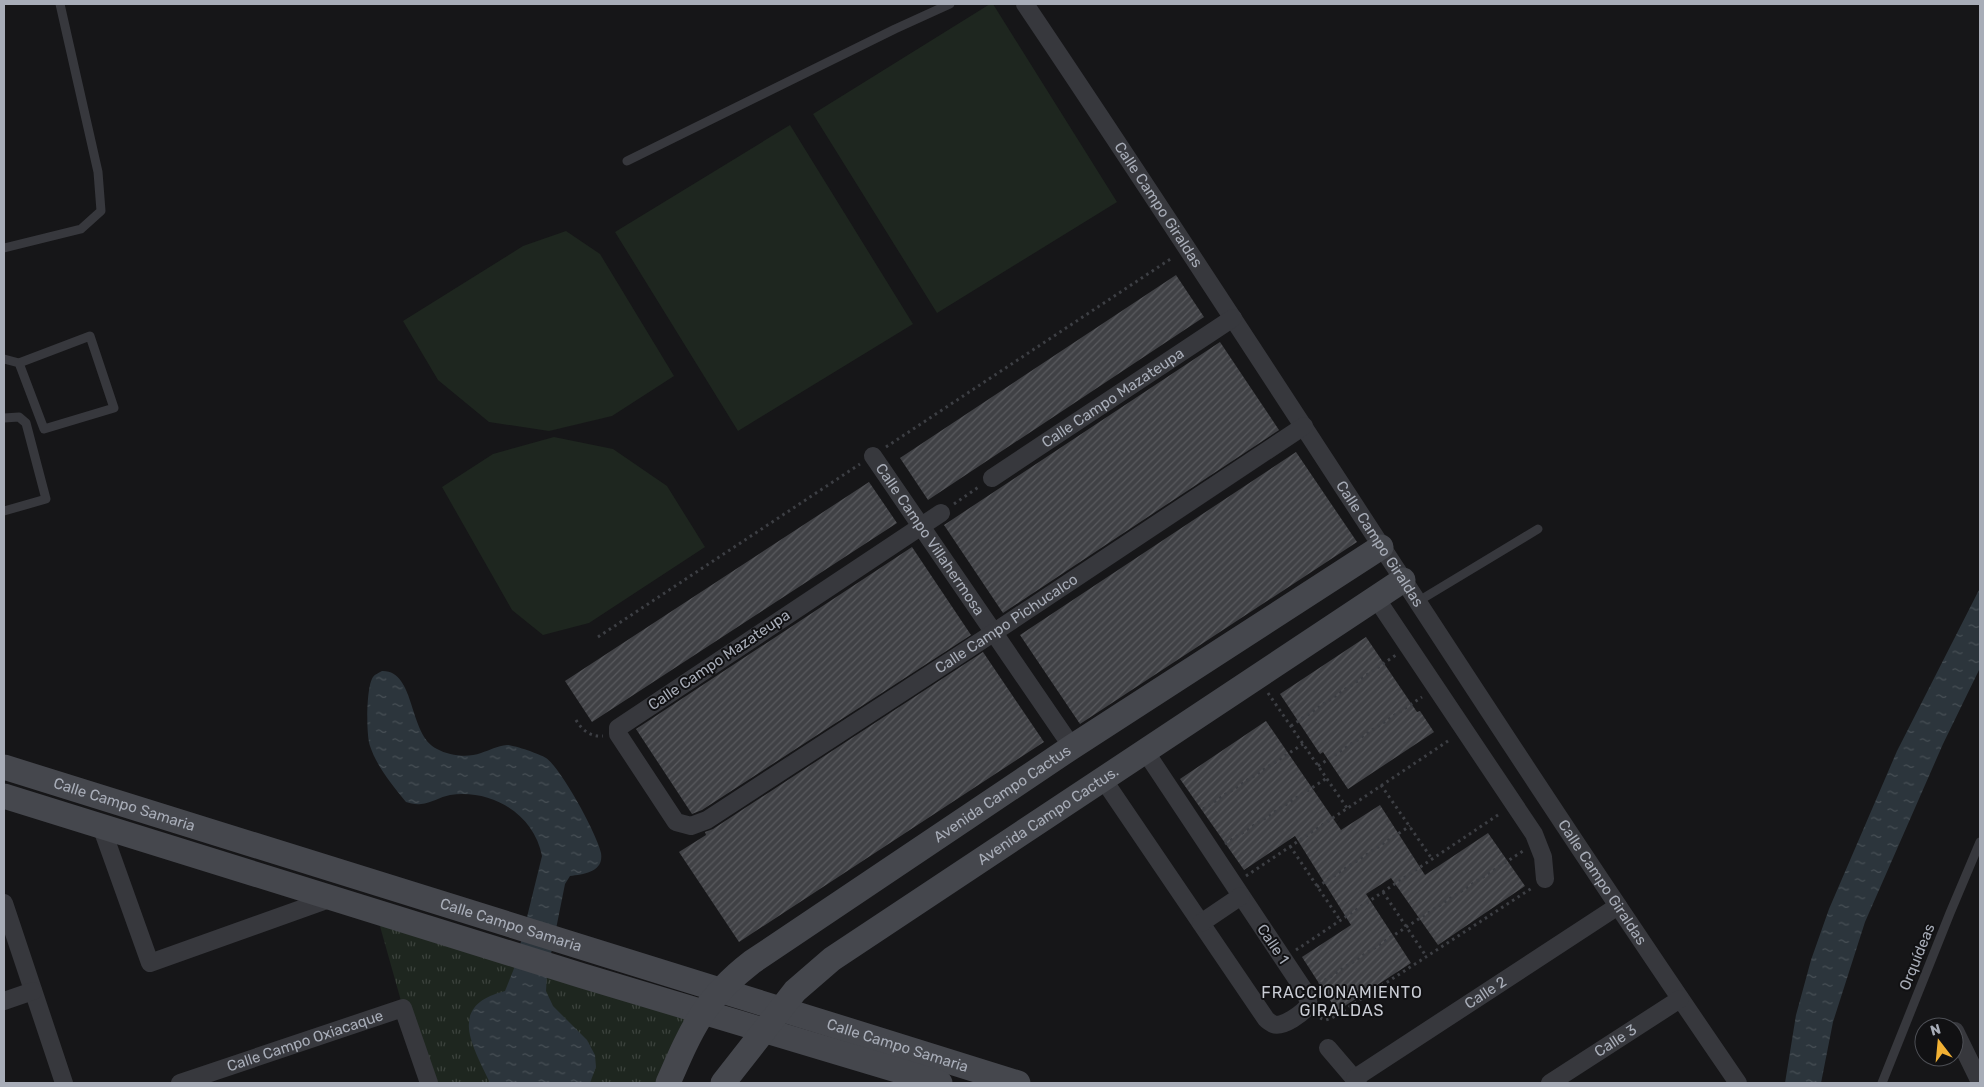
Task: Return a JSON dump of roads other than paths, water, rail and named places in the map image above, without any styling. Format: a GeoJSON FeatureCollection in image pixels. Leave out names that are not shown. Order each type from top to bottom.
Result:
{"type":"FeatureCollection","features":[{"type":"Feature","properties":{"kind":"street","name":"Calle Campo Giraldas"},"geometry":{"type":"LineString","coordinates":[[1025,4],[1188,248],[1380,547],[1680,999],[1738,1083]]}},
{"type":"Feature","properties":{"kind":"street","name":"Calle Campo Mazateupa"},"geometry":{"type":"LineString","coordinates":[[992,478],[1233,318]]}},
{"type":"Feature","properties":{"kind":"street","name":"Calle Campo Pichucalco"},"geometry":{"type":"LineString","coordinates":[[707,820],[1304,426]]}},
{"type":"Feature","properties":{"kind":"street","name":"Calle Campo Villahermosa"},"geometry":{"type":"LineString","coordinates":[[873,456],[1072,747]]}},
{"type":"Feature","properties":{"kind":"street","name":"Calle Campo Mazateupa"},"geometry":{"type":"LineString","coordinates":[[707,820],[691,826],[676,822],[618,734],[617,731],[621,725],[941,513]]}},
{"type":"Feature","properties":{"kind":"street","name":"Avenida Campo Cactus"},"geometry":{"type":"LineString","coordinates":[[668,1083],[690,1034],[703,1011],[720,991],[752,962],[1072,747],[1380,547]]}},
{"type":"Feature","properties":{"kind":"street","name":"Avenida Campo Cactus."},"geometry":{"type":"LineString","coordinates":[[723,1083],[795,991],[832,959],[1403,580]]}},
{"type":"Feature","properties":{"kind":"street"},"geometry":{"type":"LineString","coordinates":[[1376,598],[1538,842],[1543,857],[1545,879]]}},
{"type":"Feature","properties":{"kind":"street","name":"Calle 1"},"geometry":{"type":"LineString","coordinates":[[1145,751],[1283,958],[1306,1001],[1284,1023],[1279,1025],[1272,1024],[1266,1019],[1201,923]]}},
{"type":"Feature","properties":{"kind":"street","name":"Calle Campo Samaria"},"geometry":{"type":"LineString","coordinates":[[4,768],[1018,1083]]}},
{"type":"Feature","properties":{"kind":"street"},"geometry":{"type":"LineString","coordinates":[[1103,779],[1201,923],[1237,890]]}},
{"type":"Feature","properties":{"kind":"street","name":"Calle Campo Samaria"},"geometry":{"type":"LineString","coordinates":[[4,796],[940,1083]]}},
{"type":"Feature","properties":{"kind":"street"},"geometry":{"type":"LineString","coordinates":[[102,826],[150,963],[332,898]]}},
{"type":"Feature","properties":{"kind":"street"},"geometry":{"type":"LineString","coordinates":[[4,903],[64,1083]]}},
{"type":"Feature","properties":{"kind":"street","name":"Calle 2"},"geometry":{"type":"LineString","coordinates":[[1356,1081],[1618,906]]}},
{"type":"Feature","properties":{"kind":"street"},"geometry":{"type":"LineString","coordinates":[[4,1001],[33,991]]}},
{"type":"Feature","properties":{"kind":"street","name":"Calle 3"},"geometry":{"type":"LineString","coordinates":[[1550,1083],[1680,999]]}},
{"type":"Feature","properties":{"kind":"street","name":"Calle Campo Oxiacaque"},"geometry":{"type":"LineString","coordinates":[[180,1083],[403,1008],[429,1083]]}},
{"type":"Feature","properties":{"kind":"street"},"geometry":{"type":"LineString","coordinates":[[1328,1048],[1356,1081]]}},
{"type":"Feature","properties":{"kind":"street"},"geometry":{"type":"LineString","coordinates":[[1964,1049],[1980,1082]]}},
{"type":"Feature","properties":{"kind":"lane"},"geometry":{"type":"LineString","coordinates":[[4,248],[82,229],[102,211],[98,172],[60,4]]}},
{"type":"Feature","properties":{"kind":"lane"},"geometry":{"type":"LineString","coordinates":[[627,162],[886,33],[950,4]]}},
{"type":"Feature","properties":{"kind":"lane"},"geometry":{"type":"LineString","coordinates":[[4,359],[18,363],[90,336],[114,408],[44,429],[18,363]]}},
{"type":"Feature","properties":{"kind":"lane"},"geometry":{"type":"LineString","coordinates":[[4,418],[19,417],[26,423],[46,499],[4,511]]}},
{"type":"Feature","properties":{"kind":"lane"},"geometry":{"type":"LineString","coordinates":[[1417,602],[1538,529]]}},
{"type":"Feature","properties":{"kind":"lane","name":"Orquídeas"},"geometry":{"type":"LineString","coordinates":[[1882,1083],[1980,842]]}},
{"type":"Feature","properties":{"kind":"water"},"geometry":{"type":"Polygon","coordinates":[[[1980,588],[1980,668],[1943,744],[1865,922],[1833,1022],[1821,1083],[1785,1083],[1796,1015],[1811,960],[1829,909],[1897,751],[1980,588]]]}},
{"type":"Feature","properties":{"kind":"water"},"geometry":{"type":"Polygon","coordinates":[[[382,671],[393,673],[401,681],[421,731],[428,742],[437,749],[453,755],[465,756],[507,745],[543,756],[553,764],[586,817],[598,844],[601,859],[592,871],[570,876],[565,884],[547,974],[546,991],[553,1006],[587,1040],[595,1055],[596,1067],[590,1083],[490,1083],[472,1042],[469,1029],[470,1017],[475,1006],[487,998],[505,991],[515,966],[542,856],[530,828],[509,808],[495,801],[481,796],[466,794],[450,795],[421,804],[406,802],[381,769],[370,746],[367,711],[369,690],[373,677],[382,671]]]}},
{"type":"Feature","properties":{"kind":"district","name":"FRACCIONAMIENTO GIRALDAS"},"geometry":{"type":"Point","coordinates":[1342,1001]}}]}
